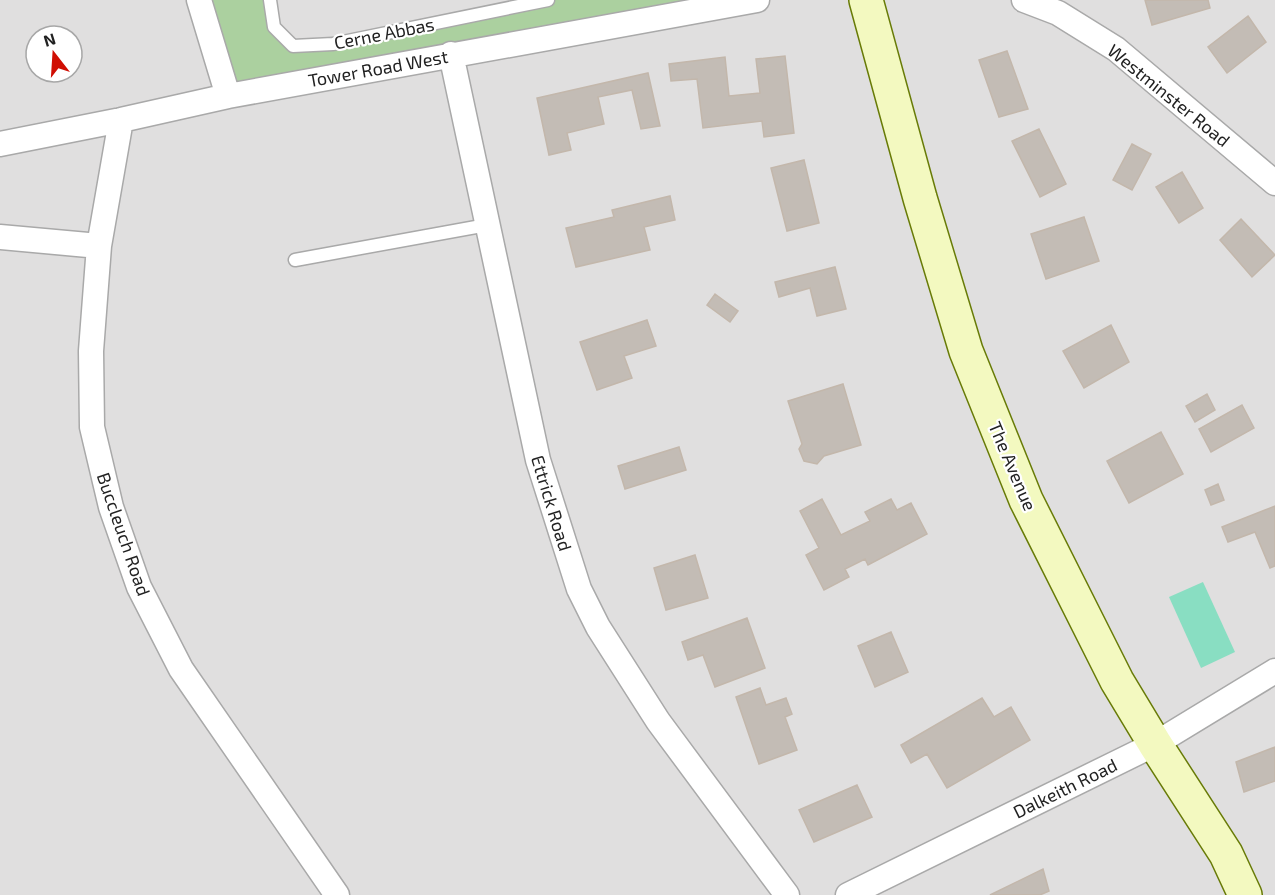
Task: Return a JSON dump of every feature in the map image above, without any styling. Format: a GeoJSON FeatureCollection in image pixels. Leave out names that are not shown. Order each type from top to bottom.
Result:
{"type":"FeatureCollection","features":[{"type":"Feature","properties":{"kind":"main road","name":"The Avenue"},"geometry":{"type":"LineString","coordinates":[[866,0],[920,198],[966,351],[1026,500],[1117,681],[1226,854],[1245,895]]}},
{"type":"Feature","properties":{"kind":"street"},"geometry":{"type":"LineString","coordinates":[[199,0],[228,96]]}},
{"type":"Feature","properties":{"kind":"street","name":"Tower Road West"},"geometry":{"type":"LineString","coordinates":[[0,144],[228,96],[757,0]]}},
{"type":"Feature","properties":{"kind":"street","name":"Westminster Road"},"geometry":{"type":"LineString","coordinates":[[1024,0],[1058,13],[1116,49],[1275,183]]}},
{"type":"Feature","properties":{"kind":"street","name":"Ettrick Road"},"geometry":{"type":"LineString","coordinates":[[451,54],[538,460],[579,589],[598,627],[658,721],[787,895]]}},
{"type":"Feature","properties":{"kind":"street","name":"Buccleuch Road"},"geometry":{"type":"LineString","coordinates":[[121,120],[99,246],[91,351],[92,427],[111,507],[139,587],[181,669],[337,895]]}},
{"type":"Feature","properties":{"kind":"street"},"geometry":{"type":"LineString","coordinates":[[0,237],[99,246]]}},
{"type":"Feature","properties":{"kind":"street","name":"Dalkeith Road"},"geometry":{"type":"LineString","coordinates":[[848,895],[1155,744],[1275,671]]}},
{"type":"Feature","properties":{"kind":"lane","name":"Cerne Abbas"},"geometry":{"type":"LineString","coordinates":[[270,0],[274,27],[293,46],[333,44],[527,2],[548,0]]}},
{"type":"Feature","properties":{"kind":"lane"},"geometry":{"type":"LineString","coordinates":[[295,260],[487,225]]}},
{"type":"Feature","properties":{"kind":"shaded area"},"geometry":{"type":"Polygon","coordinates":[[[0,0],[1275,0],[1275,895],[0,895],[0,0]]]}},
{"type":"Feature","properties":{"kind":"green space"},"geometry":{"type":"Polygon","coordinates":[[[199,0],[270,0],[274,27],[293,46],[548,0],[757,0],[228,96],[199,0]]]}},
{"type":"Feature","properties":{"kind":"green space"},"geometry":{"type":"Polygon","coordinates":[[[1203,582],[1235,652],[1201,668],[1169,597],[1203,582]]]}},
{"type":"Feature","properties":{"kind":"building"},"geometry":{"type":"Polygon","coordinates":[[[1145,0],[1208,0],[1210,8],[1152,25],[1145,0]]]}},
{"type":"Feature","properties":{"kind":"building"},"geometry":{"type":"Polygon","coordinates":[[[1248,16],[1266,42],[1227,73],[1208,47],[1248,16]]]}},
{"type":"Feature","properties":{"kind":"building"},"geometry":{"type":"Polygon","coordinates":[[[1007,51],[1028,109],[999,117],[979,60],[1007,51]]]}},
{"type":"Feature","properties":{"kind":"building"},"geometry":{"type":"Polygon","coordinates":[[[785,56],[794,133],[764,137],[762,121],[703,128],[697,79],[671,81],[669,64],[725,57],[729,96],[760,93],[756,59],[785,56]]]}},
{"type":"Feature","properties":{"kind":"building"},"geometry":{"type":"Polygon","coordinates":[[[648,73],[660,126],[641,129],[632,90],[598,97],[604,124],[567,133],[571,150],[549,155],[537,98],[648,73]]]}},
{"type":"Feature","properties":{"kind":"building"},"geometry":{"type":"Polygon","coordinates":[[[1039,129],[1066,184],[1040,197],[1012,141],[1039,129]]]}},
{"type":"Feature","properties":{"kind":"building"},"geometry":{"type":"Polygon","coordinates":[[[1132,144],[1151,154],[1132,190],[1113,180],[1132,144]]]}},
{"type":"Feature","properties":{"kind":"building"},"geometry":{"type":"Polygon","coordinates":[[[804,160],[819,223],[787,231],[771,168],[804,160]]]}},
{"type":"Feature","properties":{"kind":"building"},"geometry":{"type":"Polygon","coordinates":[[[1182,172],[1203,208],[1179,223],[1156,187],[1182,172]]]}},
{"type":"Feature","properties":{"kind":"building"},"geometry":{"type":"Polygon","coordinates":[[[670,196],[675,220],[644,227],[650,250],[576,267],[566,228],[614,217],[612,210],[670,196]]]}},
{"type":"Feature","properties":{"kind":"building"},"geometry":{"type":"Polygon","coordinates":[[[1084,217],[1099,261],[1046,279],[1031,234],[1084,217]]]}},
{"type":"Feature","properties":{"kind":"building"},"geometry":{"type":"Polygon","coordinates":[[[1241,219],[1275,255],[1252,277],[1220,240],[1241,219]]]}},
{"type":"Feature","properties":{"kind":"building"},"geometry":{"type":"Polygon","coordinates":[[[835,267],[846,309],[817,316],[810,288],[779,297],[775,282],[835,267]]]}},
{"type":"Feature","properties":{"kind":"building"},"geometry":{"type":"Polygon","coordinates":[[[715,294],[738,311],[730,322],[707,305],[715,294]]]}},
{"type":"Feature","properties":{"kind":"building"},"geometry":{"type":"Polygon","coordinates":[[[647,320],[656,346],[624,356],[632,378],[597,390],[580,342],[647,320]]]}},
{"type":"Feature","properties":{"kind":"building"},"geometry":{"type":"Polygon","coordinates":[[[1111,325],[1129,362],[1084,388],[1063,351],[1111,325]]]}},
{"type":"Feature","properties":{"kind":"building"},"geometry":{"type":"Polygon","coordinates":[[[843,384],[861,445],[824,456],[817,464],[804,461],[799,449],[802,444],[788,401],[843,384]]]}},
{"type":"Feature","properties":{"kind":"building"},"geometry":{"type":"Polygon","coordinates":[[[1207,394],[1215,410],[1195,422],[1186,406],[1207,394]]]}},
{"type":"Feature","properties":{"kind":"building"},"geometry":{"type":"Polygon","coordinates":[[[1242,405],[1254,428],[1211,452],[1199,429],[1242,405]]]}},
{"type":"Feature","properties":{"kind":"building"},"geometry":{"type":"Polygon","coordinates":[[[1161,432],[1183,474],[1129,503],[1107,461],[1161,432]]]}},
{"type":"Feature","properties":{"kind":"building"},"geometry":{"type":"Polygon","coordinates":[[[679,447],[686,470],[625,489],[618,466],[679,447]]]}},
{"type":"Feature","properties":{"kind":"building"},"geometry":{"type":"Polygon","coordinates":[[[1218,484],[1224,500],[1211,505],[1205,490],[1218,484]]]}},
{"type":"Feature","properties":{"kind":"building"},"geometry":{"type":"Polygon","coordinates":[[[822,499],[841,535],[870,521],[865,512],[891,499],[897,510],[911,503],[927,534],[868,565],[865,559],[845,569],[849,577],[824,590],[806,555],[819,548],[800,511],[822,499]]]}},
{"type":"Feature","properties":{"kind":"building"},"geometry":{"type":"Polygon","coordinates":[[[1275,506],[1275,566],[1270,568],[1255,532],[1228,542],[1222,527],[1275,506]]]}},
{"type":"Feature","properties":{"kind":"building"},"geometry":{"type":"Polygon","coordinates":[[[695,555],[708,598],[666,610],[654,568],[695,555]]]}},
{"type":"Feature","properties":{"kind":"building"},"geometry":{"type":"Polygon","coordinates":[[[747,618],[765,668],[715,687],[703,655],[688,660],[682,642],[747,618]]]}},
{"type":"Feature","properties":{"kind":"building"},"geometry":{"type":"Polygon","coordinates":[[[891,632],[908,672],[875,687],[858,646],[891,632]]]}},
{"type":"Feature","properties":{"kind":"building"},"geometry":{"type":"Polygon","coordinates":[[[760,688],[766,705],[786,698],[792,714],[785,717],[797,750],[759,764],[736,697],[760,688]]]}},
{"type":"Feature","properties":{"kind":"building"},"geometry":{"type":"Polygon","coordinates":[[[982,698],[994,717],[1011,707],[1030,740],[947,788],[927,754],[911,763],[901,745],[982,698]]]}},
{"type":"Feature","properties":{"kind":"building"},"geometry":{"type":"Polygon","coordinates":[[[1275,747],[1275,781],[1244,792],[1236,762],[1275,747]]]}},
{"type":"Feature","properties":{"kind":"building"},"geometry":{"type":"Polygon","coordinates":[[[857,785],[872,817],[814,842],[799,810],[857,785]]]}},
{"type":"Feature","properties":{"kind":"building"},"geometry":{"type":"Polygon","coordinates":[[[1043,869],[1049,891],[1040,895],[990,895],[1043,869]]]}}]}
